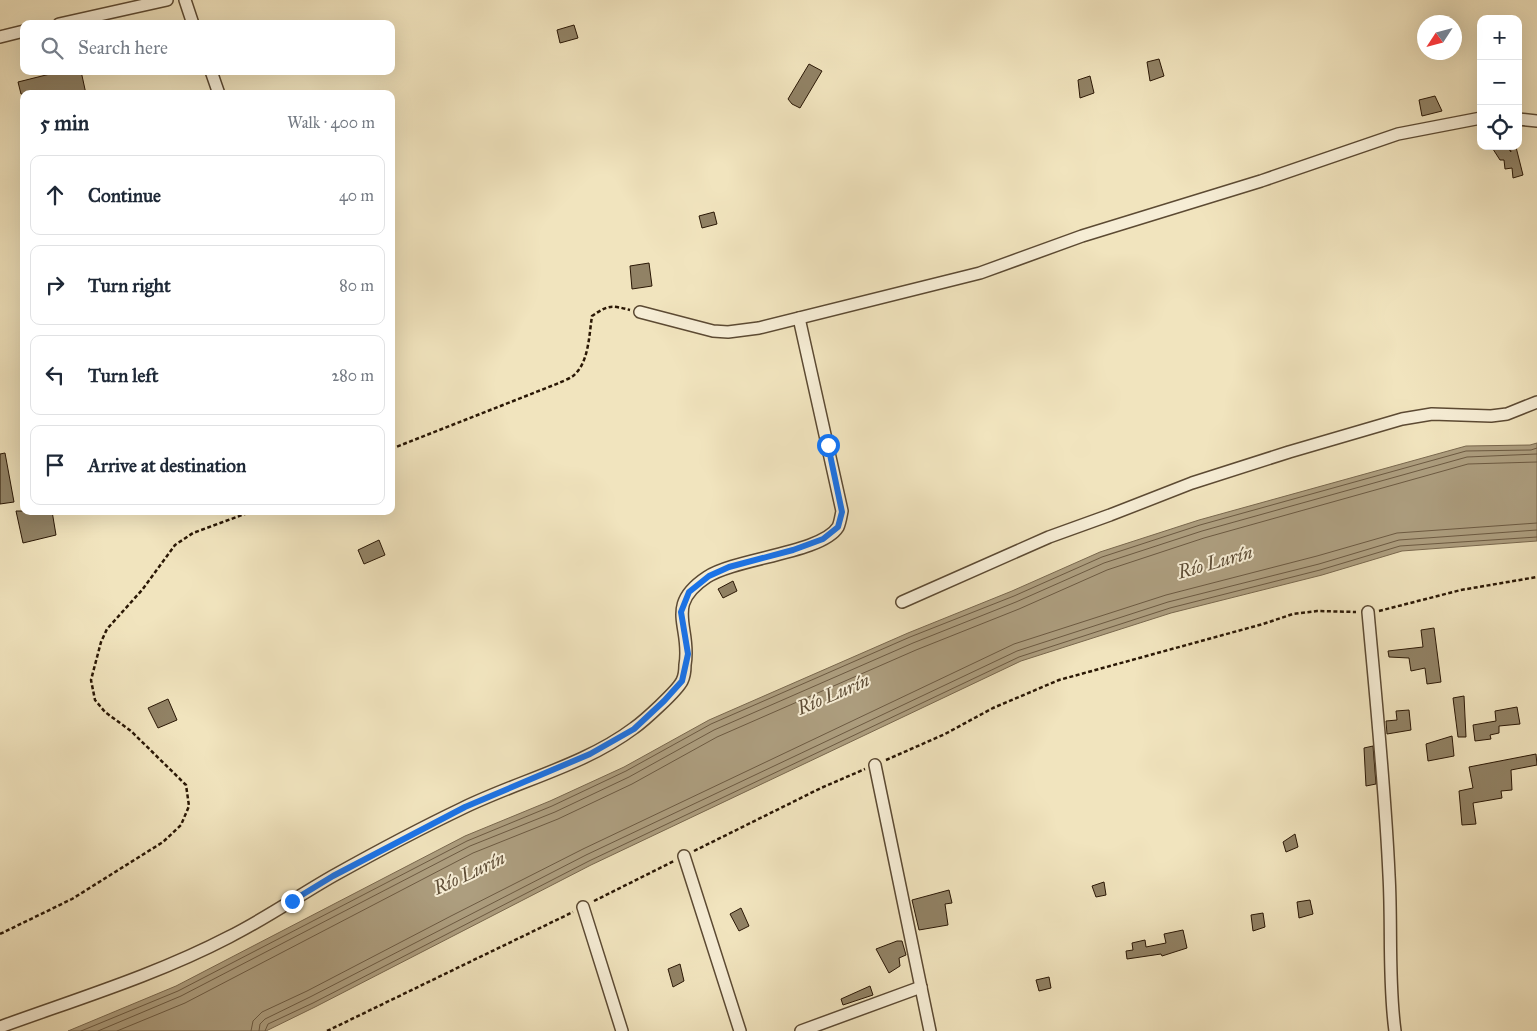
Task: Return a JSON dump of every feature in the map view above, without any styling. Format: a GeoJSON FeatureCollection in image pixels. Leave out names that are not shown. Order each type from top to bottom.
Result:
{"type":"FeatureCollection","features":[{"type":"Feature","properties":{"kind":"street"},"geometry":{"type":"LineString","coordinates":[[77,20],[167,0]]}},
{"type":"Feature","properties":{"kind":"street"},"geometry":{"type":"LineString","coordinates":[[185,0],[192,20]]}},
{"type":"Feature","properties":{"kind":"street"},"geometry":{"type":"LineString","coordinates":[[0,37],[20,33]]}},
{"type":"Feature","properties":{"kind":"street"},"geometry":{"type":"LineString","coordinates":[[212,75],[218,90]]}},
{"type":"Feature","properties":{"kind":"street"},"geometry":{"type":"LineString","coordinates":[[640,312],[713,331],[728,332],[759,328],[980,272],[1082,236],[1261,181],[1398,134],[1477,119]]}},
{"type":"Feature","properties":{"kind":"street"},"geometry":{"type":"LineString","coordinates":[[1522,120],[1537,121]]}},
{"type":"Feature","properties":{"kind":"street"},"geometry":{"type":"LineString","coordinates":[[0,1027],[123,984],[181,960],[232,936],[333,876],[465,807],[590,754],[634,729],[682,681],[688,654],[681,612],[689,592],[709,576],[729,567],[793,550],[823,539],[838,527],[842,512],[799,318]]}},
{"type":"Feature","properties":{"kind":"street"},"geometry":{"type":"LineString","coordinates":[[902,602],[1049,537],[1192,482],[1402,419],[1432,414],[1491,416],[1507,414],[1537,402]]}},
{"type":"Feature","properties":{"kind":"street"},"geometry":{"type":"LineString","coordinates":[[1368,612],[1381,750],[1390,877],[1389,936],[1395,1031]]}},
{"type":"Feature","properties":{"kind":"street"},"geometry":{"type":"LineString","coordinates":[[875,764],[930,1031]]}},
{"type":"Feature","properties":{"kind":"street"},"geometry":{"type":"LineString","coordinates":[[684,856],[740,1031]]}},
{"type":"Feature","properties":{"kind":"street"},"geometry":{"type":"LineString","coordinates":[[583,907],[622,1031]]}},
{"type":"Feature","properties":{"kind":"street"},"geometry":{"type":"LineString","coordinates":[[801,1031],[921,987]]}},
{"type":"Feature","properties":{"kind":"path"},"geometry":{"type":"LineString","coordinates":[[395,447],[559,384],[573,375],[580,367],[587,350],[592,316],[605,307],[621,307],[640,312]]}},
{"type":"Feature","properties":{"kind":"path"},"geometry":{"type":"LineString","coordinates":[[0,934],[72,899],[163,842],[181,825],[189,806],[186,785],[131,731],[105,712],[95,700],[91,680],[101,642],[107,628],[142,590],[175,545],[193,533],[242,515]]}},
{"type":"Feature","properties":{"kind":"path"},"geometry":{"type":"LineString","coordinates":[[327,1031],[583,907],[821,788],[945,734],[993,708],[1059,680],[1293,614],[1317,611],[1368,612],[1396,607],[1460,590],[1537,577]]}},
{"type":"Feature","properties":{"kind":"water","name":"Río Lurín"},"geometry":{"type":"Polygon","coordinates":[[[1537,443],[1537,541],[1402,551],[1322,575],[1171,613],[1021,661],[591,865],[266,1031],[68,1031],[176,986],[465,836],[550,801],[624,767],[709,720],[1100,552],[1199,520],[1466,446],[1530,445],[1537,443]]]}},
{"type":"Feature","properties":{"kind":"building"},"geometry":{"type":"Polygon","coordinates":[[[574,25],[578,38],[560,43],[557,30],[574,25]]]}},
{"type":"Feature","properties":{"kind":"building"},"geometry":{"type":"Polygon","coordinates":[[[1159,59],[1164,76],[1150,81],[1147,62],[1159,59]]]}},
{"type":"Feature","properties":{"kind":"building"},"geometry":{"type":"Polygon","coordinates":[[[809,64],[822,71],[800,108],[792,104],[788,99],[809,64]]]}},
{"type":"Feature","properties":{"kind":"building"},"geometry":{"type":"Polygon","coordinates":[[[46,75],[82,75],[85,90],[20,90],[18,82],[46,75]]]}},
{"type":"Feature","properties":{"kind":"building"},"geometry":{"type":"Polygon","coordinates":[[[1090,76],[1094,93],[1080,98],[1078,80],[1090,76]]]}},
{"type":"Feature","properties":{"kind":"building"},"geometry":{"type":"Polygon","coordinates":[[[1435,96],[1442,111],[1422,116],[1419,100],[1435,96]]]}},
{"type":"Feature","properties":{"kind":"building"},"geometry":{"type":"Polygon","coordinates":[[[1494,150],[1509,150],[1511,152],[1510,150],[1517,150],[1523,175],[1513,178],[1512,168],[1505,169],[1504,160],[1500,160],[1494,150]]]}},
{"type":"Feature","properties":{"kind":"building"},"geometry":{"type":"Polygon","coordinates":[[[714,212],[717,224],[702,228],[699,216],[714,212]]]}},
{"type":"Feature","properties":{"kind":"building"},"geometry":{"type":"Polygon","coordinates":[[[649,263],[652,286],[632,289],[630,266],[649,263]]]}},
{"type":"Feature","properties":{"kind":"building"},"geometry":{"type":"Polygon","coordinates":[[[5,453],[14,502],[0,504],[0,454],[5,453]]]}},
{"type":"Feature","properties":{"kind":"building"},"geometry":{"type":"Polygon","coordinates":[[[16,511],[20,511],[20,515],[53,515],[56,535],[23,543],[16,511]]]}},
{"type":"Feature","properties":{"kind":"building"},"geometry":{"type":"Polygon","coordinates":[[[379,540],[385,555],[364,564],[358,550],[379,540]]]}},
{"type":"Feature","properties":{"kind":"building"},"geometry":{"type":"Polygon","coordinates":[[[733,581],[737,591],[723,598],[718,589],[733,581]]]}},
{"type":"Feature","properties":{"kind":"building"},"geometry":{"type":"Polygon","coordinates":[[[1434,628],[1441,682],[1427,684],[1425,668],[1411,671],[1409,658],[1389,657],[1388,651],[1423,647],[1421,630],[1434,628]]]}},
{"type":"Feature","properties":{"kind":"building"},"geometry":{"type":"Polygon","coordinates":[[[1464,696],[1466,737],[1458,737],[1453,698],[1464,696]]]}},
{"type":"Feature","properties":{"kind":"building"},"geometry":{"type":"Polygon","coordinates":[[[168,699],[177,720],[158,728],[148,708],[168,699]]]}},
{"type":"Feature","properties":{"kind":"building"},"geometry":{"type":"Polygon","coordinates":[[[1517,707],[1520,724],[1499,726],[1499,733],[1490,735],[1491,739],[1475,741],[1473,725],[1496,721],[1495,711],[1517,707]]]}},
{"type":"Feature","properties":{"kind":"building"},"geometry":{"type":"Polygon","coordinates":[[[1409,710],[1411,730],[1387,734],[1386,721],[1397,720],[1396,711],[1409,710]]]}},
{"type":"Feature","properties":{"kind":"building"},"geometry":{"type":"Polygon","coordinates":[[[1452,736],[1454,756],[1428,761],[1426,744],[1452,736]]]}},
{"type":"Feature","properties":{"kind":"building"},"geometry":{"type":"Polygon","coordinates":[[[1373,746],[1376,784],[1366,786],[1364,748],[1373,746]]]}},
{"type":"Feature","properties":{"kind":"building"},"geometry":{"type":"Polygon","coordinates":[[[1536,754],[1537,765],[1511,770],[1512,790],[1501,791],[1502,798],[1473,803],[1476,824],[1462,825],[1459,791],[1473,788],[1469,767],[1536,754]]]}},
{"type":"Feature","properties":{"kind":"building"},"geometry":{"type":"Polygon","coordinates":[[[1295,834],[1298,847],[1286,852],[1283,842],[1295,834]]]}},
{"type":"Feature","properties":{"kind":"building"},"geometry":{"type":"Polygon","coordinates":[[[1104,882],[1106,895],[1096,897],[1092,886],[1104,882]]]}},
{"type":"Feature","properties":{"kind":"building"},"geometry":{"type":"Polygon","coordinates":[[[949,890],[952,903],[945,904],[948,925],[919,930],[912,900],[949,890]]]}},
{"type":"Feature","properties":{"kind":"building"},"geometry":{"type":"Polygon","coordinates":[[[1310,900],[1313,914],[1299,918],[1297,902],[1310,900]]]}},
{"type":"Feature","properties":{"kind":"building"},"geometry":{"type":"Polygon","coordinates":[[[741,908],[749,926],[739,931],[730,914],[741,908]]]}},
{"type":"Feature","properties":{"kind":"building"},"geometry":{"type":"Polygon","coordinates":[[[1263,913],[1265,927],[1253,931],[1251,915],[1263,913]]]}},
{"type":"Feature","properties":{"kind":"building"},"geometry":{"type":"Polygon","coordinates":[[[1183,930],[1187,948],[1162,956],[1161,954],[1127,959],[1126,951],[1133,950],[1132,943],[1145,940],[1146,947],[1166,943],[1164,934],[1183,930]]]}},
{"type":"Feature","properties":{"kind":"building"},"geometry":{"type":"Polygon","coordinates":[[[902,941],[906,955],[899,958],[900,966],[889,973],[876,949],[902,941]]]}},
{"type":"Feature","properties":{"kind":"building"},"geometry":{"type":"Polygon","coordinates":[[[680,964],[684,981],[673,987],[668,969],[680,964]]]}},
{"type":"Feature","properties":{"kind":"building"},"geometry":{"type":"Polygon","coordinates":[[[1049,977],[1051,988],[1039,991],[1036,980],[1049,977]]]}},
{"type":"Feature","properties":{"kind":"building"},"geometry":{"type":"Polygon","coordinates":[[[870,986],[873,995],[843,1005],[841,999],[870,986]]]}},
{"type":"Feature","properties":{"kind":"route"},"geometry":{"type":"LineString","coordinates":[[292,901],[333,876],[465,807],[590,754],[634,729],[682,681],[688,654],[681,612],[689,592],[709,576],[729,567],[793,550],[823,539],[838,527],[842,512],[828,445]]}}]}
